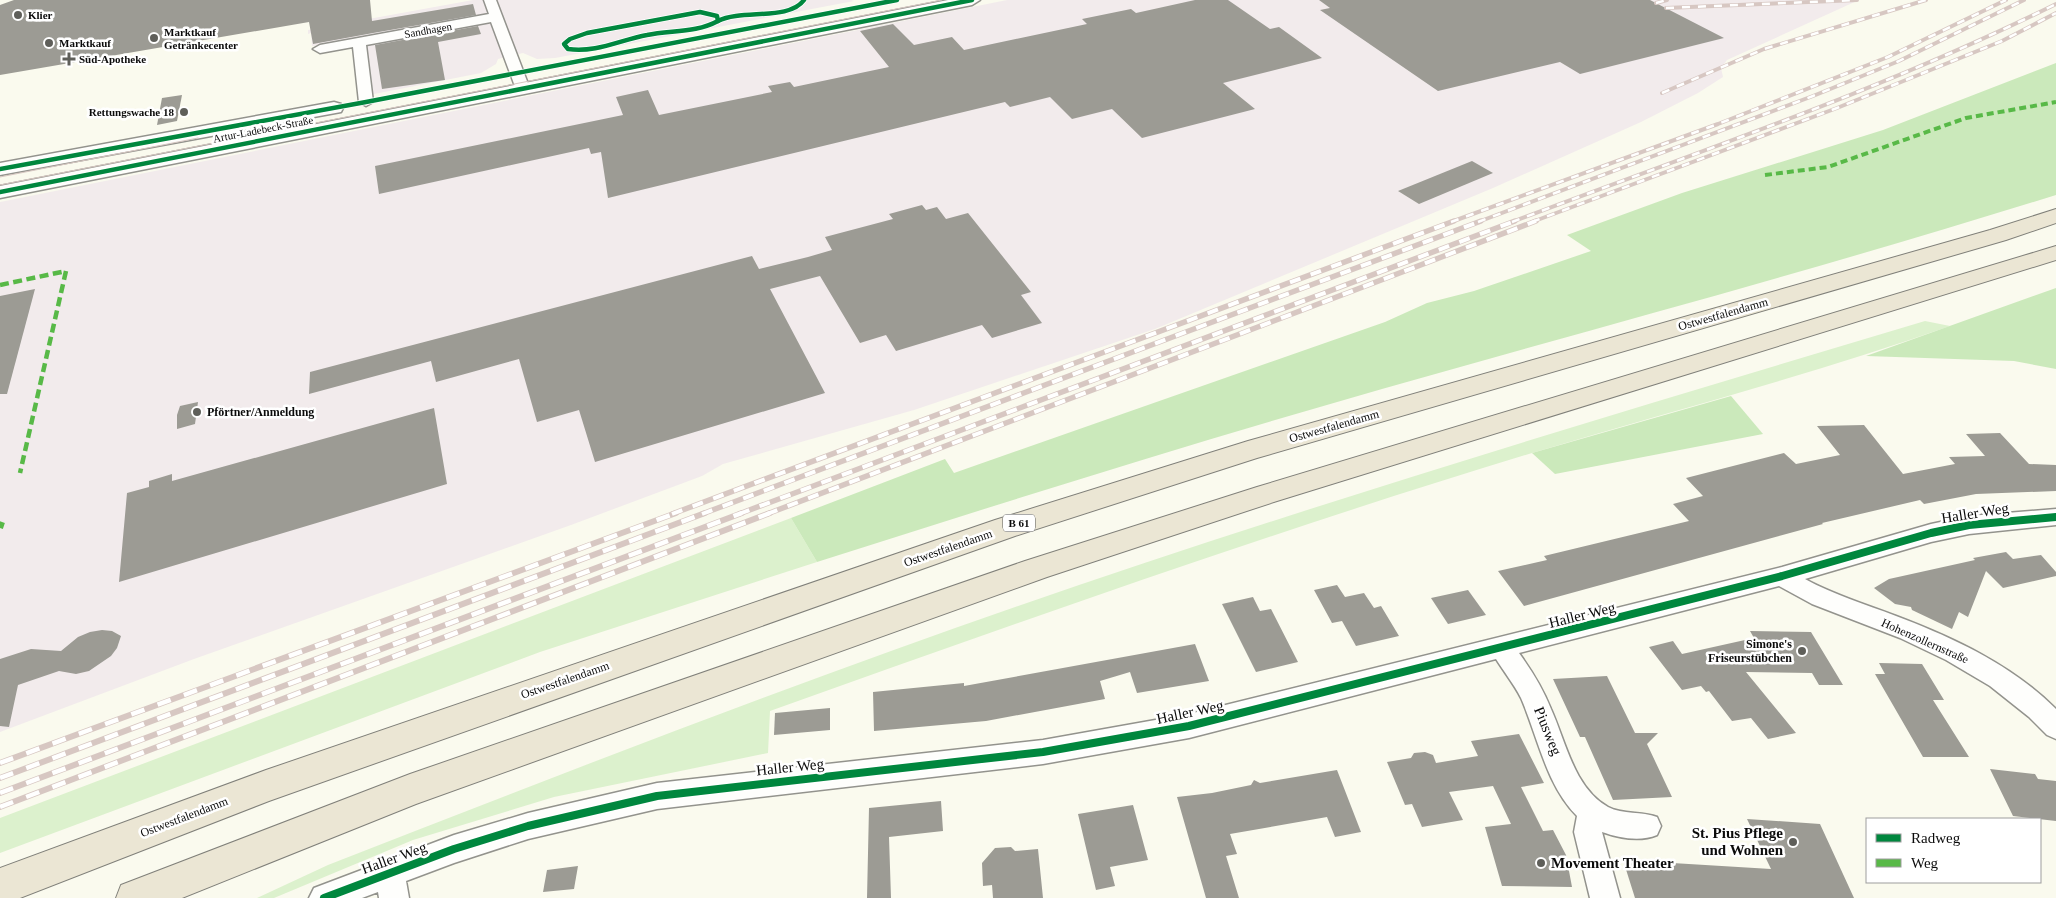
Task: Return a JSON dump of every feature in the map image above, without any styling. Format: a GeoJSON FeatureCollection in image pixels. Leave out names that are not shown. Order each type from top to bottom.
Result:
{"type":"FeatureCollection","features":[{"type":"Feature","properties":{"kind":"highway","name":"Ostwestfalendamm"},"geometry":{"type":"LineString","coordinates":[[0,887],[266,786],[1006,528],[1248,451],[1998,235],[2056,216]]}},
{"type":"Feature","properties":{"kind":"highway"},"geometry":{"type":"LineString","coordinates":[[135,898],[410,790],[1036,569],[1267,494],[2056,253]]}},
{"type":"Feature","properties":{"kind":"street"},"geometry":{"type":"LineString","coordinates":[[490,0],[521,81]]}},
{"type":"Feature","properties":{"kind":"street","name":"Artur-Ladebeck-Straße"},"geometry":{"type":"LineString","coordinates":[[0,192],[897,0]]}},
{"type":"Feature","properties":{"kind":"street","name":"Artur-Ladebeck-Straße"},"geometry":{"type":"LineString","coordinates":[[0,169],[366,102],[521,81],[942,3],[972,0]]}},
{"type":"Feature","properties":{"kind":"street","name":"Sandhagen"},"geometry":{"type":"LineString","coordinates":[[320,49],[496,17]]}},
{"type":"Feature","properties":{"kind":"street"},"geometry":{"type":"LineString","coordinates":[[359,42],[366,102]]}},
{"type":"Feature","properties":{"kind":"street","name":"Haller Weg"},"geometry":{"type":"LineString","coordinates":[[324,898],[392,885],[528,826],[657,796],[798,778],[974,760],[1102,743],[1189,726],[1782,576],[1924,535],[1969,525],[2056,517]]}},
{"type":"Feature","properties":{"kind":"street","name":"Hohenzollernstraße"},"geometry":{"type":"LineString","coordinates":[[1782,576],[1806,592],[1836,606],[1885,622],[1966,658],[2004,682],[2056,727]]}},
{"type":"Feature","properties":{"kind":"street","name":"Piusweg"},"geometry":{"type":"LineString","coordinates":[[1502,648],[1534,697],[1571,788],[1592,813],[1607,821],[1624,825],[1647,826]]}},
{"type":"Feature","properties":{"kind":"street"},"geometry":{"type":"LineString","coordinates":[[1592,813],[1588,832],[1605,898]]}},
{"type":"Feature","properties":{"kind":"shaded area"},"geometry":{"type":"Polygon","coordinates":[[[473,0],[854,1],[555,58],[537,59],[523,53],[498,59],[496,64],[481,73],[359,97],[352,45],[320,51],[319,45],[312,46],[311,33],[308,34],[308,30],[473,0]]]}},
{"type":"Feature","properties":{"kind":"shaded area"},"geometry":{"type":"Polygon","coordinates":[[[1007,0],[1859,0],[1727,60],[1721,68],[1723,77],[1698,93],[1641,122],[1493,188],[1155,329],[914,410],[723,464],[702,476],[571,525],[194,659],[0,732],[0,202],[1007,0]]]}},
{"type":"Feature","properties":{"kind":"green space"},"geometry":{"type":"Polygon","coordinates":[[[2056,63],[2056,195],[1804,270],[1240,430],[817,562],[791,518],[945,459],[954,473],[1385,322],[1427,303],[1474,291],[1591,251],[1567,235],[1682,193],[1883,130],[2056,63]]]}},
{"type":"Feature","properties":{"kind":"green space"},"geometry":{"type":"Polygon","coordinates":[[[2056,288],[2056,369],[2014,361],[1866,356],[2056,288]]]}},
{"type":"Feature","properties":{"kind":"green space"},"geometry":{"type":"Polygon","coordinates":[[[1925,321],[1950,326],[1846,361],[1532,453],[1244,545],[770,711],[768,753],[554,797],[413,840],[274,898],[257,898],[328,865],[609,756],[891,651],[1019,606],[1147,562],[1405,479],[1925,321]]]}},
{"type":"Feature","properties":{"kind":"green space"},"geometry":{"type":"Polygon","coordinates":[[[1731,396],[1763,434],[1555,474],[1532,453],[1731,396]]]}},
{"type":"Feature","properties":{"kind":"green space"},"geometry":{"type":"Polygon","coordinates":[[[791,518],[817,562],[540,652],[0,853],[0,818],[791,518]]]}},
{"type":"Feature","properties":{"kind":"building","name":"Marktkauf"},"geometry":{"type":"Polygon","coordinates":[[[14,0],[370,0],[372,21],[473,4],[476,15],[313,44],[309,22],[0,75],[0,5],[14,0]]]}},
{"type":"Feature","properties":{"kind":"building"},"geometry":{"type":"Polygon","coordinates":[[[1195,0],[1228,0],[1270,29],[1279,27],[1322,58],[1223,83],[1255,109],[1142,138],[1112,109],[1072,119],[1050,97],[1010,107],[1005,102],[608,198],[601,152],[591,154],[589,148],[379,194],[375,166],[623,115],[616,97],[648,90],[659,115],[772,92],[768,86],[790,82],[794,87],[889,67],[860,31],[893,24],[914,45],[952,37],[964,50],[1087,24],[1082,19],[1131,9],[1136,13],[1195,0]]]}},
{"type":"Feature","properties":{"kind":"building"},"geometry":{"type":"Polygon","coordinates":[[[1319,0],[1650,0],[1724,38],[1580,74],[1560,62],[1438,91],[1320,10],[1330,8],[1319,0]]]}},
{"type":"Feature","properties":{"kind":"building"},"geometry":{"type":"Polygon","coordinates":[[[478,26],[481,34],[438,42],[445,80],[382,89],[375,45],[478,26]]]}},
{"type":"Feature","properties":{"kind":"building"},"geometry":{"type":"Polygon","coordinates":[[[182,95],[177,121],[157,125],[162,98],[182,95]]]}},
{"type":"Feature","properties":{"kind":"building"},"geometry":{"type":"Polygon","coordinates":[[[1472,161],[1493,173],[1419,204],[1398,191],[1472,161]]]}},
{"type":"Feature","properties":{"kind":"building"},"geometry":{"type":"Polygon","coordinates":[[[922,205],[926,210],[937,207],[946,219],[968,213],[1031,292],[1021,295],[1042,323],[992,338],[982,325],[896,351],[886,335],[860,343],[820,276],[770,289],[825,393],[595,462],[579,410],[537,422],[519,359],[436,382],[431,361],[309,394],[310,372],[752,256],[759,269],[808,257],[832,250],[825,237],[893,219],[889,214],[922,205]]]}},
{"type":"Feature","properties":{"kind":"building"},"geometry":{"type":"Polygon","coordinates":[[[35,289],[7,394],[0,394],[0,296],[35,289]]]}},
{"type":"Feature","properties":{"kind":"building"},"geometry":{"type":"Polygon","coordinates":[[[198,402],[195,424],[177,429],[177,415],[180,406],[198,402]]]}},
{"type":"Feature","properties":{"kind":"building"},"geometry":{"type":"Polygon","coordinates":[[[434,408],[447,484],[119,582],[127,493],[149,487],[149,481],[172,474],[172,481],[434,408]]]}},
{"type":"Feature","properties":{"kind":"building"},"geometry":{"type":"Polygon","coordinates":[[[1864,425],[1903,474],[1955,464],[1949,457],[1985,456],[1966,434],[2000,433],[2029,464],[2056,465],[2056,491],[1976,494],[1924,504],[1920,500],[1822,523],[1524,606],[1498,571],[1547,560],[1544,556],[1689,521],[1673,504],[1703,496],[1686,478],[1784,453],[1796,464],[1840,455],[1817,426],[1864,425]]]}},
{"type":"Feature","properties":{"kind":"building"},"geometry":{"type":"Polygon","coordinates":[[[2006,552],[2013,559],[2041,555],[2056,572],[2056,576],[2003,588],[1986,571],[1968,617],[1959,612],[1952,629],[1912,610],[1911,607],[1895,604],[1874,588],[1889,579],[1975,560],[1973,558],[2006,552]]]}},
{"type":"Feature","properties":{"kind":"building"},"geometry":{"type":"Polygon","coordinates":[[[1337,585],[1345,597],[1364,593],[1374,608],[1381,606],[1399,636],[1356,646],[1342,621],[1332,623],[1314,590],[1337,585]]]}},
{"type":"Feature","properties":{"kind":"building"},"geometry":{"type":"Polygon","coordinates":[[[1468,590],[1486,615],[1448,624],[1431,598],[1468,590]]]}},
{"type":"Feature","properties":{"kind":"building"},"geometry":{"type":"Polygon","coordinates":[[[1253,597],[1260,611],[1271,609],[1298,662],[1256,672],[1222,604],[1253,597]]]}},
{"type":"Feature","properties":{"kind":"building"},"geometry":{"type":"Polygon","coordinates":[[[102,630],[112,631],[121,636],[117,648],[111,656],[89,671],[76,674],[59,671],[18,685],[9,727],[0,726],[0,659],[31,649],[61,651],[78,637],[102,630]]]}},
{"type":"Feature","properties":{"kind":"building"},"geometry":{"type":"Polygon","coordinates":[[[1750,631],[1811,632],[1843,685],[1819,685],[1812,673],[1746,672],[1796,733],[1768,739],[1751,718],[1732,721],[1709,691],[1706,692],[1701,686],[1682,690],[1649,647],[1673,641],[1682,654],[1754,638],[1750,631]]]}},
{"type":"Feature","properties":{"kind":"building"},"geometry":{"type":"Polygon","coordinates":[[[1195,644],[1209,681],[1137,693],[1130,672],[1100,681],[1105,699],[986,721],[874,731],[873,692],[964,683],[964,686],[1195,644]]]}},
{"type":"Feature","properties":{"kind":"building"},"geometry":{"type":"Polygon","coordinates":[[[1879,663],[1922,664],[1944,700],[1933,700],[1969,757],[1923,757],[1875,674],[1885,674],[1879,663]]]}},
{"type":"Feature","properties":{"kind":"building"},"geometry":{"type":"Polygon","coordinates":[[[1607,676],[1635,733],[1658,733],[1647,744],[1672,797],[1613,800],[1585,737],[1580,737],[1553,679],[1607,676]]]}},
{"type":"Feature","properties":{"kind":"building"},"geometry":{"type":"Polygon","coordinates":[[[830,708],[830,730],[774,735],[775,713],[830,708]]]}},
{"type":"Feature","properties":{"kind":"building"},"geometry":{"type":"Polygon","coordinates":[[[1519,734],[1544,783],[1521,787],[1543,831],[1553,830],[1566,855],[1572,887],[1502,886],[1485,827],[1511,824],[1493,786],[1449,792],[1463,820],[1422,827],[1412,804],[1405,805],[1387,762],[1411,758],[1414,753],[1425,752],[1433,755],[1436,763],[1478,756],[1471,741],[1519,734]]]}},
{"type":"Feature","properties":{"kind":"building"},"geometry":{"type":"Polygon","coordinates":[[[1990,769],[2035,774],[2038,779],[2056,781],[2056,821],[2013,816],[1990,769]]]}},
{"type":"Feature","properties":{"kind":"building"},"geometry":{"type":"Polygon","coordinates":[[[1337,770],[1361,832],[1335,837],[1327,817],[1230,834],[1237,854],[1226,856],[1239,898],[1206,898],[1177,797],[1212,793],[1251,785],[1254,780],[1260,783],[1337,770]]]}},
{"type":"Feature","properties":{"kind":"building"},"geometry":{"type":"Polygon","coordinates":[[[941,801],[943,831],[889,837],[891,898],[867,898],[869,808],[941,801]]]}},
{"type":"Feature","properties":{"kind":"building"},"geometry":{"type":"Polygon","coordinates":[[[1133,805],[1148,860],[1110,867],[1115,886],[1096,890],[1078,814],[1133,805]]]}},
{"type":"Feature","properties":{"kind":"building","name":"St. Pius Pflege und Wohnen"},"geometry":{"type":"Polygon","coordinates":[[[1747,819],[1820,824],[1854,898],[1635,898],[1623,860],[1771,869],[1747,819]]]}},
{"type":"Feature","properties":{"kind":"building"},"geometry":{"type":"Polygon","coordinates":[[[1011,847],[1015,851],[1038,849],[1043,898],[993,898],[992,885],[983,886],[982,863],[995,848],[1011,847]]]}},
{"type":"Feature","properties":{"kind":"building"},"geometry":{"type":"Polygon","coordinates":[[[578,866],[574,889],[543,892],[547,870],[578,866]]]}},
{"type":"Feature","properties":{"kind":"tram line"},"geometry":{"type":"LineString","coordinates":[[0,185],[942,0]]}},
{"type":"Feature","properties":{"kind":"tram line"},"geometry":{"type":"LineString","coordinates":[[0,177],[198,138]]}},
{"type":"Feature","properties":{"kind":"railway"},"geometry":{"type":"LineString","coordinates":[[1656,3],[1667,0]]}},
{"type":"Feature","properties":{"kind":"railway"},"geometry":{"type":"LineString","coordinates":[[1666,8],[1857,0]]}},
{"type":"Feature","properties":{"kind":"railway"},"geometry":{"type":"LineString","coordinates":[[1662,93],[1764,49],[1926,0]]}},
{"type":"Feature","properties":{"kind":"railway"},"geometry":{"type":"LineString","coordinates":[[1451,222],[1718,124],[1888,57],[2006,0]]}},
{"type":"Feature","properties":{"kind":"railway"},"geometry":{"type":"LineString","coordinates":[[1478,222],[1813,96],[1899,61],[2024,0]]}},
{"type":"Feature","properties":{"kind":"railway"},"geometry":{"type":"LineString","coordinates":[[1512,222],[1855,93],[1990,36],[2056,4]]}},
{"type":"Feature","properties":{"kind":"railway"},"geometry":{"type":"LineString","coordinates":[[1532,222],[1837,108],[2002,41],[2056,13]]}},
{"type":"Feature","properties":{"kind":"railway"},"geometry":{"type":"LineString","coordinates":[[672,514],[1454,221]]}},
{"type":"Feature","properties":{"kind":"railway"},"geometry":{"type":"LineString","coordinates":[[702,514],[1481,221]]}},
{"type":"Feature","properties":{"kind":"railway"},"geometry":{"type":"LineString","coordinates":[[739,514],[1515,221]]}},
{"type":"Feature","properties":{"kind":"railway"},"geometry":{"type":"LineString","coordinates":[[767,514],[1536,221]]}},
{"type":"Feature","properties":{"kind":"railway"},"geometry":{"type":"LineString","coordinates":[[0,763],[676,513]]}},
{"type":"Feature","properties":{"kind":"railway"},"geometry":{"type":"LineString","coordinates":[[0,778],[705,513]]}},
{"type":"Feature","properties":{"kind":"railway"},"geometry":{"type":"LineString","coordinates":[[0,793],[742,513]]}},
{"type":"Feature","properties":{"kind":"railway"},"geometry":{"type":"LineString","coordinates":[[0,807],[770,513]]}},
{"type":"Feature","properties":{"kind":"marked path"},"geometry":{"type":"LineString","coordinates":[[1765,175],[1828,167],[1966,118],[2056,102]]}},
{"type":"Feature","properties":{"kind":"marked path"},"geometry":{"type":"LineString","coordinates":[[0,285],[66,271],[20,473]]}},
{"type":"Feature","properties":{"kind":"marked path"},"geometry":{"type":"LineString","coordinates":[[0,528],[2,522]]}},
{"type":"Feature","properties":{"kind":"cycle path"},"geometry":{"type":"LineString","coordinates":[[718,21],[734,15],[774,13],[794,9],[804,0]]}},
{"type":"Feature","properties":{"kind":"cycle path"},"geometry":{"type":"LineString","coordinates":[[0,169],[366,102],[897,0]]}},
{"type":"Feature","properties":{"kind":"cycle path"},"geometry":{"type":"LineString","coordinates":[[0,192],[972,0]]}},
{"type":"Feature","properties":{"kind":"cycle path"},"geometry":{"type":"LineString","coordinates":[[700,12],[717,16],[718,21],[702,28],[656,33],[598,49],[578,51],[568,49],[564,44],[570,39],[587,33],[700,12]]}},
{"type":"Feature","properties":{"kind":"cycle path"},"geometry":{"type":"LineString","coordinates":[[324,898],[454,849],[528,826],[657,796],[1043,752],[1189,726],[1782,576],[1931,533],[1969,525],[2056,517]]}},
{"type":"Feature","properties":{"kind":"place","name":"Klier"},"geometry":{"type":"Point","coordinates":[18,15]}},
{"type":"Feature","properties":{"kind":"place","name":"Marktkauf Getränkecenter"},"geometry":{"type":"Point","coordinates":[154,38]}},
{"type":"Feature","properties":{"kind":"place","name":"Marktkauf"},"geometry":{"type":"Point","coordinates":[49,43]}},
{"type":"Feature","properties":{"kind":"place","name":"Süd-Apotheke"},"geometry":{"type":"Point","coordinates":[69,59]}},
{"type":"Feature","properties":{"kind":"place","name":"Rettungswache 18"},"geometry":{"type":"Point","coordinates":[184,112]}},
{"type":"Feature","properties":{"kind":"place","name":"Pförtner/Anmeldung"},"geometry":{"type":"Point","coordinates":[197,412]}},
{"type":"Feature","properties":{"kind":"place","name":"Simone's Friseurstübchen"},"geometry":{"type":"Point","coordinates":[1802,651]}},
{"type":"Feature","properties":{"kind":"place","name":"St. Pius Pflege und Wohnen"},"geometry":{"type":"Point","coordinates":[1793,842]}},
{"type":"Feature","properties":{"kind":"place","name":"Movement Theater"},"geometry":{"type":"Point","coordinates":[1541,863]}}]}
